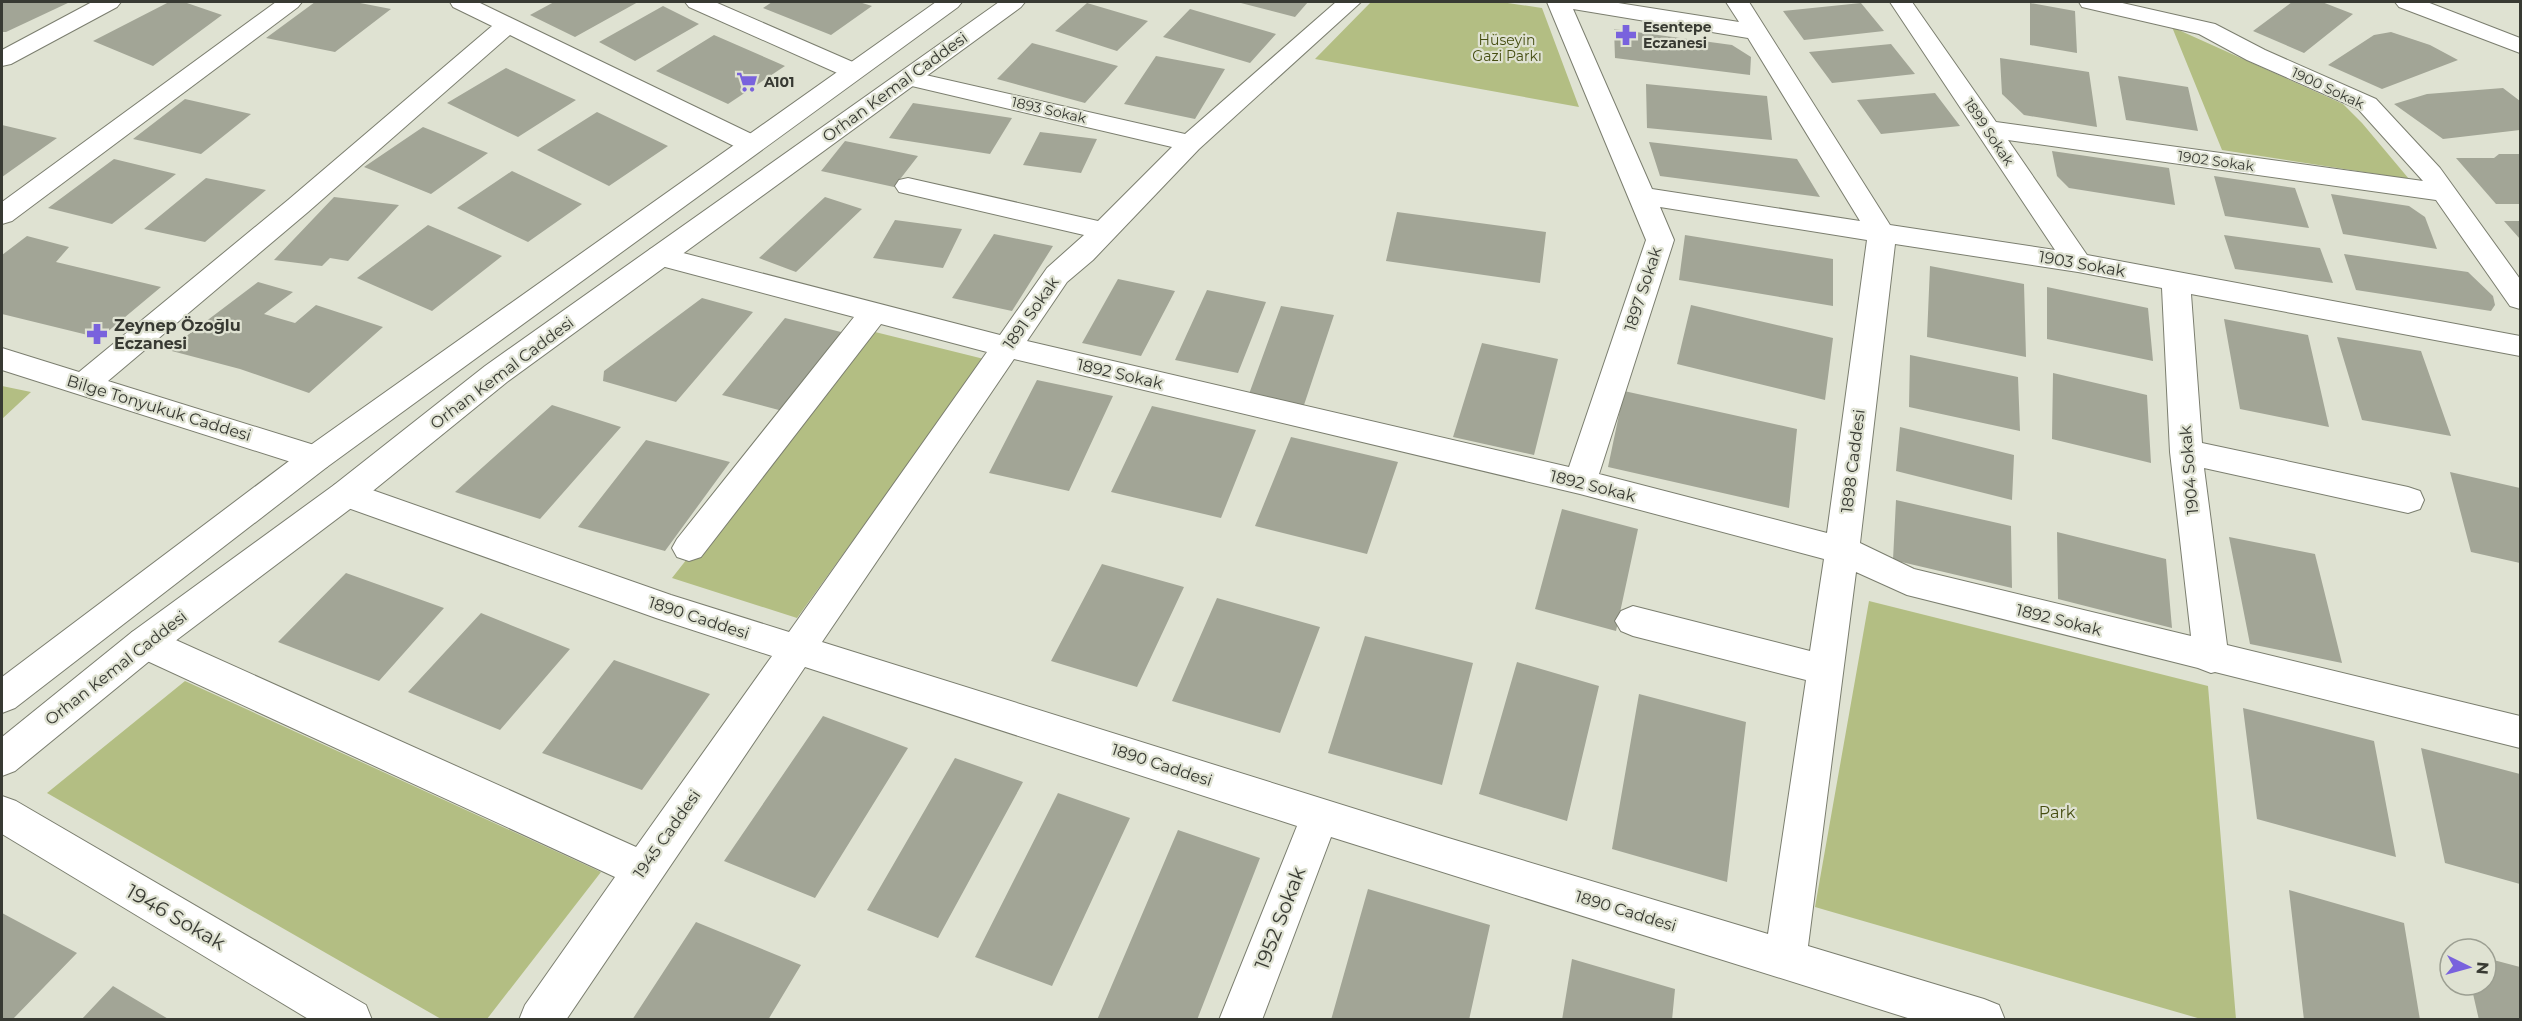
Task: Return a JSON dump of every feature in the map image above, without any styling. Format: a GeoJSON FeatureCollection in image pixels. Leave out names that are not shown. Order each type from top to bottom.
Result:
{"type":"FeatureCollection","features":[{"type":"Feature","properties":{"kind":"street"},"geometry":{"type":"LineString","coordinates":[[5,54],[109,2]]}},
{"type":"Feature","properties":{"kind":"street"},"geometry":{"type":"LineString","coordinates":[[2,215],[290,2]]}},
{"type":"Feature","properties":{"kind":"street"},"geometry":{"type":"LineString","coordinates":[[461,2],[751,144]]}},
{"type":"Feature","properties":{"kind":"street"},"geometry":{"type":"LineString","coordinates":[[697,2],[853,71]]}},
{"type":"Feature","properties":{"kind":"street"},"geometry":{"type":"LineString","coordinates":[[2,697],[316,458],[950,2]]}},
{"type":"Feature","properties":{"kind":"street","name":"Orhan Kemal Caddesi"},"geometry":{"type":"LineString","coordinates":[[2,759],[145,643],[346,494],[496,374],[1013,2]]}},
{"type":"Feature","properties":{"kind":"street","name":"1891 Sokak"},"geometry":{"type":"LineString","coordinates":[[796,649],[1057,274],[1104,231],[1190,143],[1349,2]]}},
{"type":"Feature","properties":{"kind":"street","name":"1897 Sokak"},"geometry":{"type":"LineString","coordinates":[[1558,2],[1660,240],[1580,482]]}},
{"type":"Feature","properties":{"kind":"street"},"geometry":{"type":"LineString","coordinates":[[1572,2],[1756,32]]}},
{"type":"Feature","properties":{"kind":"street"},"geometry":{"type":"LineString","coordinates":[[1738,2],[1882,234]]}},
{"type":"Feature","properties":{"kind":"street","name":"1899 Sokak"},"geometry":{"type":"LineString","coordinates":[[1901,2],[2078,263]]}},
{"type":"Feature","properties":{"kind":"street","name":"1900 Sokak"},"geometry":{"type":"LineString","coordinates":[[2090,2],[2207,28],[2256,55],[2367,104],[2431,174],[2520,299]]}},
{"type":"Feature","properties":{"kind":"street"},"geometry":{"type":"LineString","coordinates":[[2190,2],[2207,28]]}},
{"type":"Feature","properties":{"kind":"street"},"geometry":{"type":"LineString","coordinates":[[2408,2],[2520,46]]}},
{"type":"Feature","properties":{"kind":"street"},"geometry":{"type":"LineString","coordinates":[[84,385],[298,206],[507,25]]}},
{"type":"Feature","properties":{"kind":"street"},"geometry":{"type":"LineString","coordinates":[[2490,34],[2520,66]]}},
{"type":"Feature","properties":{"kind":"street","name":"1893 Sokak"},"geometry":{"type":"LineString","coordinates":[[908,78],[1190,143]]}},
{"type":"Feature","properties":{"kind":"street","name":"1902 Sokak"},"geometry":{"type":"LineString","coordinates":[[1986,129],[2445,193]]}},
{"type":"Feature","properties":{"kind":"street"},"geometry":{"type":"LineString","coordinates":[[908,186],[1104,231]]}},
{"type":"Feature","properties":{"kind":"street","name":"1903 Sokak"},"geometry":{"type":"LineString","coordinates":[[1641,196],[2078,263],[2520,346]]}},
{"type":"Feature","properties":{"kind":"street","name":"1898 Caddesi"},"geometry":{"type":"LineString","coordinates":[[1785,959],[1842,550],[1882,234]]}},
{"type":"Feature","properties":{"kind":"street","name":"1892 Sokak"},"geometry":{"type":"LineString","coordinates":[[660,256],[1007,347],[1580,482],[1842,550],[1906,581],[2211,658],[2520,732]]}},
{"type":"Feature","properties":{"kind":"street","name":"1904 Sokak"},"geometry":{"type":"LineString","coordinates":[[2176,281],[2186,452],[2211,658]]}},
{"type":"Feature","properties":{"kind":"street"},"geometry":{"type":"LineString","coordinates":[[689,548],[874,312]]}},
{"type":"Feature","properties":{"kind":"street","name":"Bilge Tonyukuk Caddesi"},"geometry":{"type":"LineString","coordinates":[[2,359],[316,458]]}},
{"type":"Feature","properties":{"kind":"street"},"geometry":{"type":"LineString","coordinates":[[2186,452],[2408,500]]}},
{"type":"Feature","properties":{"kind":"street"},"geometry":{"type":"LineString","coordinates":[[316,458],[346,494]]}},
{"type":"Feature","properties":{"kind":"street","name":"1890 Caddesi"},"geometry":{"type":"LineString","coordinates":[[346,494],[668,608],[1320,816],[1984,1020]]}},
{"type":"Feature","properties":{"kind":"street"},"geometry":{"type":"LineString","coordinates":[[1633,621],[1825,670]]}},
{"type":"Feature","properties":{"kind":"street"},"geometry":{"type":"LineString","coordinates":[[145,643],[643,870]]}},
{"type":"Feature","properties":{"kind":"street","name":"1945 Caddesi"},"geometry":{"type":"LineString","coordinates":[[540,1020],[796,649]]}},
{"type":"Feature","properties":{"kind":"street","name":"1946 Sokak"},"geometry":{"type":"LineString","coordinates":[[2,814],[351,1020]]}},
{"type":"Feature","properties":{"kind":"street","name":"1952 Sokak"},"geometry":{"type":"LineString","coordinates":[[1240,1020],[1320,816]]}},
{"type":"Feature","properties":{"kind":"green space","name":"Hüseyin Gazi Parkı"},"geometry":{"type":"Polygon","coordinates":[[[1371,2],[1501,2],[1542,8],[1579,107],[1315,59],[1371,2]]]}},
{"type":"Feature","properties":{"kind":"green space"},"geometry":{"type":"Polygon","coordinates":[[[2172,27],[2343,104],[2409,179],[2222,150],[2172,27]]]}},
{"type":"Feature","properties":{"kind":"green space"},"geometry":{"type":"Polygon","coordinates":[[[867,330],[984,359],[797,618],[672,578],[867,330]]]}},
{"type":"Feature","properties":{"kind":"green space"},"geometry":{"type":"Polygon","coordinates":[[[2,386],[31,392],[2,419],[2,386]]]}},
{"type":"Feature","properties":{"kind":"green space","name":"Park"},"geometry":{"type":"Polygon","coordinates":[[[1869,601],[2208,686],[2236,1019],[2201,1019],[1815,907],[1869,601]]]}},
{"type":"Feature","properties":{"kind":"green space"},"geometry":{"type":"Polygon","coordinates":[[[185,681],[601,872],[487,1019],[441,1019],[47,793],[185,681]]]}},
{"type":"Feature","properties":{"kind":"building"},"geometry":{"type":"Polygon","coordinates":[[[3,2],[70,2],[2,32],[3,2]]]}},
{"type":"Feature","properties":{"kind":"building"},"geometry":{"type":"Polygon","coordinates":[[[169,2],[184,2],[222,15],[153,66],[93,41],[169,2]]]}},
{"type":"Feature","properties":{"kind":"building"},"geometry":{"type":"Polygon","coordinates":[[[315,2],[355,2],[391,9],[335,52],[266,38],[315,2]]]}},
{"type":"Feature","properties":{"kind":"building"},"geometry":{"type":"Polygon","coordinates":[[[554,2],[638,2],[575,37],[530,15],[554,2]]]}},
{"type":"Feature","properties":{"kind":"building"},"geometry":{"type":"Polygon","coordinates":[[[772,2],[859,2],[872,6],[831,35],[763,8],[772,2]]]}},
{"type":"Feature","properties":{"kind":"building"},"geometry":{"type":"Polygon","coordinates":[[[1237,2],[1308,2],[1295,17],[1237,2]]]}},
{"type":"Feature","properties":{"kind":"building"},"geometry":{"type":"Polygon","coordinates":[[[2292,2],[2322,2],[2353,14],[2304,53],[2253,31],[2292,2]]]}},
{"type":"Feature","properties":{"kind":"building"},"geometry":{"type":"Polygon","coordinates":[[[1087,3],[1148,21],[1117,51],[1055,31],[1087,3]]]}},
{"type":"Feature","properties":{"kind":"building"},"geometry":{"type":"Polygon","coordinates":[[[1861,3],[1884,31],[1804,40],[1783,11],[1861,3]]]}},
{"type":"Feature","properties":{"kind":"building"},"geometry":{"type":"Polygon","coordinates":[[[2030,3],[2075,11],[2077,53],[2030,45],[2030,3]]]}},
{"type":"Feature","properties":{"kind":"building"},"geometry":{"type":"Polygon","coordinates":[[[663,6],[699,24],[635,61],[599,42],[663,6]]]}},
{"type":"Feature","properties":{"kind":"building"},"geometry":{"type":"Polygon","coordinates":[[[1190,9],[1276,34],[1250,63],[1163,37],[1190,9]]]}},
{"type":"Feature","properties":{"kind":"building"},"geometry":{"type":"Polygon","coordinates":[[[1614,29],[1732,45],[1751,57],[1750,75],[1615,58],[1614,29]]]}},
{"type":"Feature","properties":{"kind":"building"},"geometry":{"type":"Polygon","coordinates":[[[2391,32],[2430,45],[2458,60],[2382,89],[2328,65],[2374,35],[2391,32]]]}},
{"type":"Feature","properties":{"kind":"building"},"geometry":{"type":"Polygon","coordinates":[[[714,35],[785,66],[728,104],[656,71],[714,35]]]}},
{"type":"Feature","properties":{"kind":"building"},"geometry":{"type":"Polygon","coordinates":[[[1032,43],[1118,66],[1085,103],[997,79],[1032,43]]]}},
{"type":"Feature","properties":{"kind":"building"},"geometry":{"type":"Polygon","coordinates":[[[1891,44],[1915,74],[1832,83],[1809,52],[1891,44]]]}},
{"type":"Feature","properties":{"kind":"building"},"geometry":{"type":"Polygon","coordinates":[[[1156,56],[1225,69],[1195,119],[1124,104],[1156,56]]]}},
{"type":"Feature","properties":{"kind":"building"},"geometry":{"type":"Polygon","coordinates":[[[2000,58],[2089,72],[2097,127],[2024,115],[2002,94],[2000,58]]]}},
{"type":"Feature","properties":{"kind":"building"},"geometry":{"type":"Polygon","coordinates":[[[506,68],[576,100],[518,137],[447,103],[506,68]]]}},
{"type":"Feature","properties":{"kind":"building"},"geometry":{"type":"Polygon","coordinates":[[[2118,76],[2188,87],[2198,131],[2126,120],[2118,76]]]}},
{"type":"Feature","properties":{"kind":"building"},"geometry":{"type":"Polygon","coordinates":[[[1646,84],[1767,96],[1772,140],[1647,128],[1646,84]]]}},
{"type":"Feature","properties":{"kind":"building"},"geometry":{"type":"Polygon","coordinates":[[[2503,88],[2520,101],[2520,130],[2443,139],[2394,104],[2427,94],[2503,88]]]}},
{"type":"Feature","properties":{"kind":"building"},"geometry":{"type":"Polygon","coordinates":[[[1935,93],[1960,126],[1881,134],[1857,100],[1935,93]]]}},
{"type":"Feature","properties":{"kind":"building"},"geometry":{"type":"Polygon","coordinates":[[[185,99],[251,114],[201,154],[133,139],[185,99]]]}},
{"type":"Feature","properties":{"kind":"building"},"geometry":{"type":"Polygon","coordinates":[[[913,103],[1012,118],[990,154],[889,138],[913,103]]]}},
{"type":"Feature","properties":{"kind":"building"},"geometry":{"type":"Polygon","coordinates":[[[597,112],[668,146],[609,186],[537,150],[597,112]]]}},
{"type":"Feature","properties":{"kind":"building"},"geometry":{"type":"Polygon","coordinates":[[[2,125],[57,138],[2,177],[2,125]]]}},
{"type":"Feature","properties":{"kind":"building"},"geometry":{"type":"Polygon","coordinates":[[[423,127],[488,153],[431,194],[364,167],[423,127]]]}},
{"type":"Feature","properties":{"kind":"building"},"geometry":{"type":"Polygon","coordinates":[[[1040,132],[1097,139],[1081,173],[1023,165],[1040,132]]]}},
{"type":"Feature","properties":{"kind":"building"},"geometry":{"type":"Polygon","coordinates":[[[845,141],[918,156],[894,187],[821,171],[845,141]]]}},
{"type":"Feature","properties":{"kind":"building"},"geometry":{"type":"Polygon","coordinates":[[[1649,142],[1797,159],[1820,197],[1660,176],[1649,142]]]}},
{"type":"Feature","properties":{"kind":"building"},"geometry":{"type":"Polygon","coordinates":[[[2052,151],[2169,168],[2175,205],[2069,188],[2057,176],[2052,151]]]}},
{"type":"Feature","properties":{"kind":"building"},"geometry":{"type":"Polygon","coordinates":[[[2499,154],[2520,154],[2520,204],[2496,204],[2456,158],[2494,158],[2499,154]]]}},
{"type":"Feature","properties":{"kind":"building"},"geometry":{"type":"Polygon","coordinates":[[[114,159],[176,174],[112,224],[48,208],[114,159]]]}},
{"type":"Feature","properties":{"kind":"building"},"geometry":{"type":"Polygon","coordinates":[[[512,171],[582,204],[528,242],[457,208],[512,171]]]}},
{"type":"Feature","properties":{"kind":"building"},"geometry":{"type":"Polygon","coordinates":[[[2214,176],[2295,188],[2309,228],[2225,216],[2214,176]]]}},
{"type":"Feature","properties":{"kind":"building"},"geometry":{"type":"Polygon","coordinates":[[[206,178],[266,190],[205,242],[144,229],[206,178]]]}},
{"type":"Feature","properties":{"kind":"building"},"geometry":{"type":"Polygon","coordinates":[[[2331,194],[2409,206],[2425,217],[2437,249],[2343,234],[2331,194]]]}},
{"type":"Feature","properties":{"kind":"building"},"geometry":{"type":"Polygon","coordinates":[[[334,197],[399,205],[348,261],[330,258],[322,266],[274,260],[334,197]]]}},
{"type":"Feature","properties":{"kind":"building"},"geometry":{"type":"Polygon","coordinates":[[[825,197],[862,209],[796,272],[759,258],[825,197]]]}},
{"type":"Feature","properties":{"kind":"building"},"geometry":{"type":"Polygon","coordinates":[[[1397,212],[1546,232],[1540,283],[1386,261],[1397,212]]]}},
{"type":"Feature","properties":{"kind":"building"},"geometry":{"type":"Polygon","coordinates":[[[895,220],[962,229],[943,268],[873,258],[895,220]]]}},
{"type":"Feature","properties":{"kind":"building"},"geometry":{"type":"Polygon","coordinates":[[[2504,221],[2520,221],[2520,239],[2504,221]]]}},
{"type":"Feature","properties":{"kind":"building"},"geometry":{"type":"Polygon","coordinates":[[[428,225],[502,256],[432,311],[357,278],[428,225]]]}},
{"type":"Feature","properties":{"kind":"building"},"geometry":{"type":"Polygon","coordinates":[[[994,234],[1053,246],[1012,311],[952,298],[994,234]]]}},
{"type":"Feature","properties":{"kind":"building"},"geometry":{"type":"Polygon","coordinates":[[[1685,235],[1833,259],[1833,306],[1679,280],[1685,235]]]}},
{"type":"Feature","properties":{"kind":"building"},"geometry":{"type":"Polygon","coordinates":[[[2224,235],[2320,248],[2333,283],[2235,269],[2224,235]]]}},
{"type":"Feature","properties":{"kind":"building"},"geometry":{"type":"Polygon","coordinates":[[[27,236],[69,247],[56,262],[161,287],[100,338],[2,314],[2,255],[27,236]]]}},
{"type":"Feature","properties":{"kind":"building"},"geometry":{"type":"Polygon","coordinates":[[[2344,254],[2468,272],[2493,296],[2495,305],[2491,311],[2356,290],[2344,254]]]}},
{"type":"Feature","properties":{"kind":"building"},"geometry":{"type":"Polygon","coordinates":[[[1930,266],[2024,284],[2026,357],[1927,337],[1930,266]]]}},
{"type":"Feature","properties":{"kind":"building"},"geometry":{"type":"Polygon","coordinates":[[[1118,279],[1175,291],[1141,356],[1082,343],[1118,279]]]}},
{"type":"Feature","properties":{"kind":"building"},"geometry":{"type":"Polygon","coordinates":[[[258,282],[293,292],[264,314],[295,323],[316,305],[383,327],[309,393],[240,369],[168,350],[258,282]]]}},
{"type":"Feature","properties":{"kind":"building"},"geometry":{"type":"Polygon","coordinates":[[[2047,287],[2148,308],[2153,361],[2047,339],[2047,287]]]}},
{"type":"Feature","properties":{"kind":"building"},"geometry":{"type":"Polygon","coordinates":[[[1207,290],[1266,302],[1238,373],[1175,360],[1207,290]]]}},
{"type":"Feature","properties":{"kind":"building"},"geometry":{"type":"Polygon","coordinates":[[[702,298],[753,312],[676,402],[603,381],[604,371],[702,298]]]}},
{"type":"Feature","properties":{"kind":"building"},"geometry":{"type":"Polygon","coordinates":[[[1691,305],[1833,338],[1825,400],[1677,364],[1691,305]]]}},
{"type":"Feature","properties":{"kind":"building"},"geometry":{"type":"Polygon","coordinates":[[[1281,306],[1334,315],[1304,405],[1249,394],[1281,306]]]}},
{"type":"Feature","properties":{"kind":"building"},"geometry":{"type":"Polygon","coordinates":[[[785,318],[849,334],[790,413],[722,395],[785,318]]]}},
{"type":"Feature","properties":{"kind":"building"},"geometry":{"type":"Polygon","coordinates":[[[2224,319],[2308,335],[2329,427],[2240,409],[2224,319]]]}},
{"type":"Feature","properties":{"kind":"building"},"geometry":{"type":"Polygon","coordinates":[[[2337,337],[2421,351],[2451,436],[2362,420],[2337,337]]]}},
{"type":"Feature","properties":{"kind":"building"},"geometry":{"type":"Polygon","coordinates":[[[1482,343],[1558,359],[1534,455],[1453,437],[1482,343]]]}},
{"type":"Feature","properties":{"kind":"building"},"geometry":{"type":"Polygon","coordinates":[[[1910,355],[2018,377],[2020,431],[1909,407],[1910,355]]]}},
{"type":"Feature","properties":{"kind":"building"},"geometry":{"type":"Polygon","coordinates":[[[2053,373],[2147,395],[2151,463],[2052,439],[2053,373]]]}},
{"type":"Feature","properties":{"kind":"building"},"geometry":{"type":"Polygon","coordinates":[[[1037,380],[1113,396],[1069,491],[989,473],[1037,380]]]}},
{"type":"Feature","properties":{"kind":"building"},"geometry":{"type":"Polygon","coordinates":[[[1624,391],[1797,429],[1789,508],[1608,467],[1624,391]]]}},
{"type":"Feature","properties":{"kind":"building"},"geometry":{"type":"Polygon","coordinates":[[[552,405],[621,427],[540,519],[455,492],[552,405]]]}},
{"type":"Feature","properties":{"kind":"building"},"geometry":{"type":"Polygon","coordinates":[[[1152,406],[1256,430],[1221,518],[1111,492],[1152,406]]]}},
{"type":"Feature","properties":{"kind":"building"},"geometry":{"type":"Polygon","coordinates":[[[1900,427],[2014,455],[2012,500],[1896,471],[1900,427]]]}},
{"type":"Feature","properties":{"kind":"building"},"geometry":{"type":"Polygon","coordinates":[[[1291,437],[1398,462],[1367,554],[1255,526],[1291,437]]]}},
{"type":"Feature","properties":{"kind":"building"},"geometry":{"type":"Polygon","coordinates":[[[646,440],[730,462],[665,551],[578,527],[646,440]]]}},
{"type":"Feature","properties":{"kind":"building"},"geometry":{"type":"Polygon","coordinates":[[[2450,472],[2520,488],[2520,563],[2471,552],[2450,472]]]}},
{"type":"Feature","properties":{"kind":"building"},"geometry":{"type":"Polygon","coordinates":[[[1896,500],[2011,526],[2012,588],[1893,560],[1896,500]]]}},
{"type":"Feature","properties":{"kind":"building"},"geometry":{"type":"Polygon","coordinates":[[[1562,509],[1638,529],[1616,631],[1535,609],[1562,509]]]}},
{"type":"Feature","properties":{"kind":"building"},"geometry":{"type":"Polygon","coordinates":[[[2057,532],[2166,559],[2172,628],[2058,599],[2057,532]]]}},
{"type":"Feature","properties":{"kind":"building"},"geometry":{"type":"Polygon","coordinates":[[[2229,537],[2315,554],[2342,663],[2250,644],[2229,537]]]}},
{"type":"Feature","properties":{"kind":"building"},"geometry":{"type":"Polygon","coordinates":[[[1102,564],[1184,587],[1137,687],[1051,661],[1102,564]]]}},
{"type":"Feature","properties":{"kind":"building"},"geometry":{"type":"Polygon","coordinates":[[[346,573],[444,608],[379,681],[278,642],[346,573]]]}},
{"type":"Feature","properties":{"kind":"building"},"geometry":{"type":"Polygon","coordinates":[[[1217,598],[1320,627],[1280,733],[1172,701],[1217,598]]]}},
{"type":"Feature","properties":{"kind":"building"},"geometry":{"type":"Polygon","coordinates":[[[481,613],[570,649],[500,730],[408,692],[481,613]]]}},
{"type":"Feature","properties":{"kind":"building"},"geometry":{"type":"Polygon","coordinates":[[[1365,636],[1473,663],[1442,785],[1328,753],[1365,636]]]}},
{"type":"Feature","properties":{"kind":"building"},"geometry":{"type":"Polygon","coordinates":[[[614,660],[710,694],[642,790],[542,753],[614,660]]]}},
{"type":"Feature","properties":{"kind":"building"},"geometry":{"type":"Polygon","coordinates":[[[1517,662],[1599,686],[1567,821],[1479,794],[1517,662]]]}},
{"type":"Feature","properties":{"kind":"building"},"geometry":{"type":"Polygon","coordinates":[[[1639,694],[1746,722],[1727,882],[1612,849],[1639,694]]]}},
{"type":"Feature","properties":{"kind":"building"},"geometry":{"type":"Polygon","coordinates":[[[2243,708],[2374,741],[2396,857],[2257,819],[2243,708]]]}},
{"type":"Feature","properties":{"kind":"building"},"geometry":{"type":"Polygon","coordinates":[[[823,716],[908,748],[815,898],[724,861],[823,716]]]}},
{"type":"Feature","properties":{"kind":"building"},"geometry":{"type":"Polygon","coordinates":[[[2421,748],[2520,774],[2520,884],[2445,863],[2421,748]]]}},
{"type":"Feature","properties":{"kind":"building"},"geometry":{"type":"Polygon","coordinates":[[[955,758],[1023,782],[938,938],[867,910],[955,758]]]}},
{"type":"Feature","properties":{"kind":"building"},"geometry":{"type":"Polygon","coordinates":[[[1058,793],[1130,818],[1052,986],[975,957],[1058,793]]]}},
{"type":"Feature","properties":{"kind":"building"},"geometry":{"type":"Polygon","coordinates":[[[1178,830],[1260,858],[1197,1020],[1097,1020],[1178,830]]]}},
{"type":"Feature","properties":{"kind":"building"},"geometry":{"type":"Polygon","coordinates":[[[1368,889],[1490,925],[1469,1020],[1331,1020],[1368,889]]]}},
{"type":"Feature","properties":{"kind":"building"},"geometry":{"type":"Polygon","coordinates":[[[2289,890],[2404,923],[2420,1020],[2304,1020],[2289,890]]]}},
{"type":"Feature","properties":{"kind":"building"},"geometry":{"type":"Polygon","coordinates":[[[2,913],[77,953],[12,1020],[2,1020],[2,913]]]}},
{"type":"Feature","properties":{"kind":"building"},"geometry":{"type":"Polygon","coordinates":[[[696,922],[801,965],[768,1020],[632,1020],[696,922]]]}},
{"type":"Feature","properties":{"kind":"building"},"geometry":{"type":"Polygon","coordinates":[[[1572,959],[1675,989],[1672,1020],[1562,1020],[1572,959]]]}},
{"type":"Feature","properties":{"kind":"building"},"geometry":{"type":"Polygon","coordinates":[[[2498,961],[2520,967],[2520,1020],[2479,1020],[2474,997],[2498,997],[2498,961]]]}},
{"type":"Feature","properties":{"kind":"building"},"geometry":{"type":"Polygon","coordinates":[[[113,986],[170,1020],[81,1020],[113,986]]]}},
{"type":"Feature","properties":{"kind":"place","name":"Esentepe Eczanesi"},"geometry":{"type":"Point","coordinates":[1626,35]}},
{"type":"Feature","properties":{"kind":"place","name":"A101"},"geometry":{"type":"Point","coordinates":[747,82]}},
{"type":"Feature","properties":{"kind":"place","name":"Zeynep Özoğlu Eczanesi"},"geometry":{"type":"Point","coordinates":[97,334]}}]}
